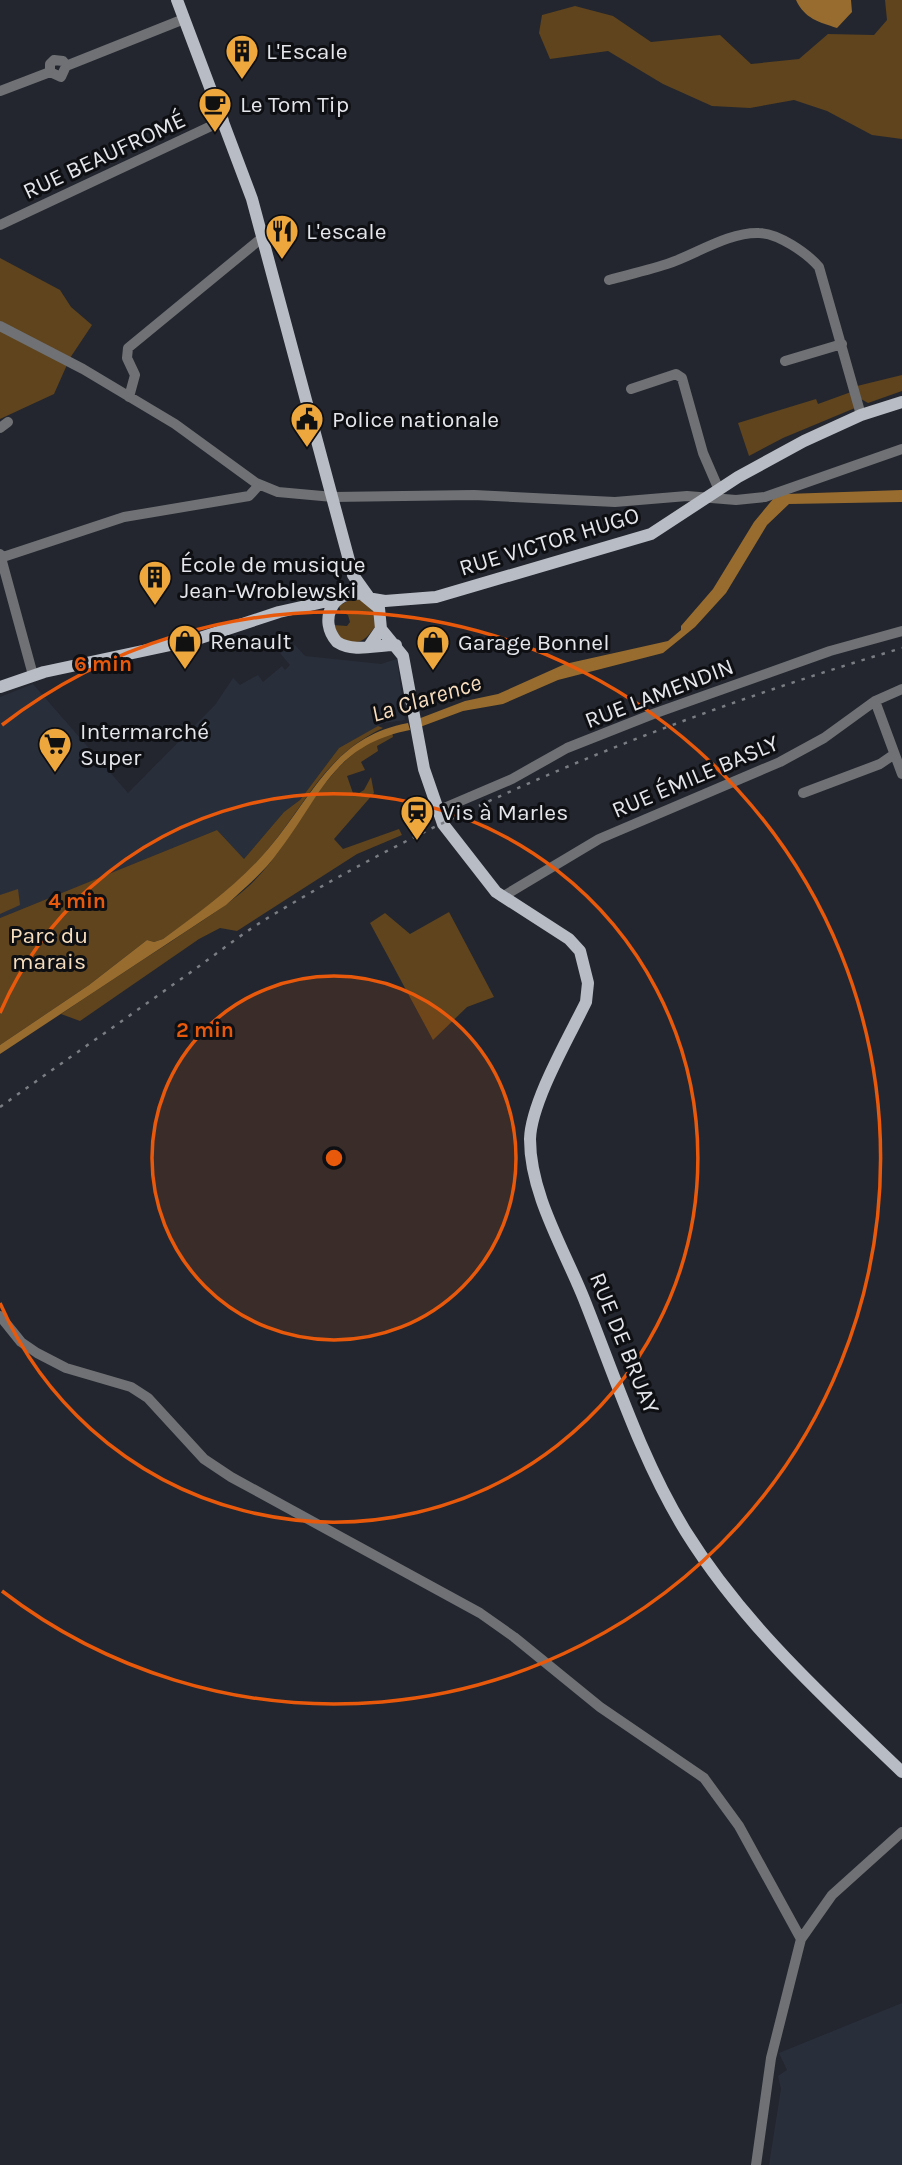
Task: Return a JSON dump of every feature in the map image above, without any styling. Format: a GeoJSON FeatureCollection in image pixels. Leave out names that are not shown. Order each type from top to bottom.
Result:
{"type":"FeatureCollection","features":[{"type":"Feature","properties":{"kind":"main road"},"geometry":{"type":"LineString","coordinates":[[177,0],[224,120],[263,237],[353,575],[352,586],[330,609],[327,621],[331,636],[341,645],[355,649],[370,645],[396,645]]}},
{"type":"Feature","properties":{"kind":"main road","name":"RUE VICTOR HUGO"},"geometry":{"type":"LineString","coordinates":[[370,598],[401,601],[436,597],[651,534],[804,441],[861,415],[902,402]]}},
{"type":"Feature","properties":{"kind":"main road"},"geometry":{"type":"LineString","coordinates":[[353,575],[370,598],[396,645]]}},
{"type":"Feature","properties":{"kind":"main road"},"geometry":{"type":"LineString","coordinates":[[0,687],[33,675],[194,640],[296,608],[356,593],[370,598]]}},
{"type":"Feature","properties":{"kind":"main road"},"geometry":{"type":"LineString","coordinates":[[370,645],[382,624],[401,601]]}},
{"type":"Feature","properties":{"kind":"main road"},"geometry":{"type":"LineString","coordinates":[[296,608],[320,614],[327,621]]}},
{"type":"Feature","properties":{"kind":"main road","name":"RUE DE BRUAY"},"geometry":{"type":"LineString","coordinates":[[396,645],[405,663],[414,723],[437,811],[459,848],[502,897],[569,939],[580,951],[586,967],[589,983],[586,1002],[537,1109],[530,1139],[532,1156],[545,1205],[643,1445],[685,1530],[750,1620],[797,1671],[902,1772]]}},
{"type":"Feature","properties":{"kind":"street"},"geometry":{"type":"LineString","coordinates":[[0,91],[50,72],[61,77],[66,66],[184,19]]}},
{"type":"Feature","properties":{"kind":"street","name":"RUE BEAUFROMÉ"},"geometry":{"type":"LineString","coordinates":[[0,225],[224,120]]}},
{"type":"Feature","properties":{"kind":"street"},"geometry":{"type":"LineString","coordinates":[[609,280],[668,264],[745,235],[763,233],[804,254],[819,267],[861,415]]}},
{"type":"Feature","properties":{"kind":"street"},"geometry":{"type":"LineString","coordinates":[[129,397],[135,375],[127,358],[128,348],[263,237]]}},
{"type":"Feature","properties":{"kind":"street"},"geometry":{"type":"LineString","coordinates":[[0,326],[175,424],[259,485],[278,492],[333,497],[474,495],[615,502],[714,494],[765,497],[902,449]]}},
{"type":"Feature","properties":{"kind":"street"},"geometry":{"type":"LineString","coordinates":[[785,361],[842,344]]}},
{"type":"Feature","properties":{"kind":"street"},"geometry":{"type":"LineString","coordinates":[[631,388],[676,374],[682,378],[714,494]]}},
{"type":"Feature","properties":{"kind":"street"},"geometry":{"type":"LineString","coordinates":[[33,675],[1,557],[124,517],[249,496],[259,485]]}},
{"type":"Feature","properties":{"kind":"street","name":"RUE LAMENDIN"},"geometry":{"type":"LineString","coordinates":[[437,811],[512,779],[567,748],[653,714],[808,658],[902,631]]}},
{"type":"Feature","properties":{"kind":"street","name":"RUE ÉMILE BASLY"},"geometry":{"type":"LineString","coordinates":[[502,897],[599,839],[792,756],[875,701],[902,689]]}},
{"type":"Feature","properties":{"kind":"street"},"geometry":{"type":"LineString","coordinates":[[875,701],[902,774]]}},
{"type":"Feature","properties":{"kind":"street"},"geometry":{"type":"LineString","coordinates":[[803,793],[880,764],[893,755]]}},
{"type":"Feature","properties":{"kind":"street"},"geometry":{"type":"LineString","coordinates":[[0,1316],[13,1333],[37,1353],[66,1368],[131,1387],[148,1398],[204,1459],[231,1477],[480,1614],[514,1637],[600,1707],[704,1778],[722,1798],[801,1939]]}},
{"type":"Feature","properties":{"kind":"street"},"geometry":{"type":"LineString","coordinates":[[756,2165],[771,2058],[801,1939],[832,1895],[902,1832]]}},
{"type":"Feature","properties":{"kind":"shaded area"},"geometry":{"type":"Polygon","coordinates":[[[796,0],[851,0],[852,12],[837,28],[808,16],[796,0]]]}},
{"type":"Feature","properties":{"kind":"shaded area"},"geometry":{"type":"Polygon","coordinates":[[[902,490],[902,502],[789,504],[767,525],[726,593],[695,627],[663,653],[558,680],[503,704],[463,711],[420,727],[418,719],[465,701],[498,694],[565,664],[668,641],[681,630],[681,626],[713,589],[754,522],[773,499],[786,494],[902,490]]]}},
{"type":"Feature","properties":{"kind":"shaded area"},"geometry":{"type":"Polygon","coordinates":[[[295,645],[305,656],[381,664],[397,659],[405,720],[384,723],[339,748],[300,800],[284,812],[244,859],[217,830],[0,918],[0,697],[33,684],[128,793],[215,705],[233,678],[240,685],[258,675],[263,682],[282,666],[285,670],[290,665],[280,653],[295,645]]]}},
{"type":"Feature","properties":{"kind":"shaded area"},"geometry":{"type":"Polygon","coordinates":[[[408,723],[410,730],[384,737],[346,760],[319,792],[273,859],[226,905],[0,1054],[0,1045],[89,985],[147,940],[154,942],[163,939],[232,886],[269,848],[327,771],[343,755],[382,730],[408,723]]]}},
{"type":"Feature","properties":{"kind":"shaded area"},"geometry":{"type":"Polygon","coordinates":[[[902,2003],[902,2165],[769,2165],[781,2089],[778,2076],[787,2070],[779,2053],[902,2003]]]}},
{"type":"Feature","properties":{"kind":"green space"},"geometry":{"type":"Polygon","coordinates":[[[885,0],[902,0],[902,139],[872,135],[827,111],[794,100],[750,108],[712,106],[663,84],[608,51],[550,59],[539,33],[542,15],[575,6],[613,16],[651,42],[720,35],[751,64],[799,59],[828,34],[874,35],[887,20],[885,0]]]}},
{"type":"Feature","properties":{"kind":"green space"},"geometry":{"type":"Polygon","coordinates":[[[0,258],[60,290],[71,307],[92,325],[70,358],[54,394],[0,419],[0,258]]]}},
{"type":"Feature","properties":{"kind":"green space"},"geometry":{"type":"Polygon","coordinates":[[[902,375],[902,391],[868,403],[861,399],[857,386],[902,375]]]}},
{"type":"Feature","properties":{"kind":"green space"},"geometry":{"type":"Polygon","coordinates":[[[851,392],[855,408],[783,438],[749,456],[738,423],[816,399],[818,404],[851,392]]]}},
{"type":"Feature","properties":{"kind":"green space"},"geometry":{"type":"Polygon","coordinates":[[[351,599],[366,603],[377,624],[369,635],[357,642],[340,638],[333,625],[347,626],[350,622],[348,615],[341,612],[339,606],[351,599]]]}},
{"type":"Feature","properties":{"kind":"green space","name":"Parc du marais"},"geometry":{"type":"Polygon","coordinates":[[[378,726],[383,728],[363,739],[331,766],[269,848],[219,897],[163,939],[154,942],[147,940],[89,985],[0,1045],[0,918],[217,830],[244,859],[284,812],[300,800],[339,748],[378,726]]]}},
{"type":"Feature","properties":{"kind":"green space"},"geometry":{"type":"Polygon","coordinates":[[[392,732],[393,737],[377,746],[378,751],[361,762],[365,770],[347,776],[354,796],[364,790],[371,777],[374,793],[334,839],[343,849],[399,829],[402,835],[357,854],[237,931],[220,928],[199,939],[80,1021],[61,1014],[241,893],[268,866],[329,779],[367,744],[392,732]]]}},
{"type":"Feature","properties":{"kind":"green space"},"geometry":{"type":"Polygon","coordinates":[[[18,889],[20,905],[0,914],[0,895],[18,889]]]}},
{"type":"Feature","properties":{"kind":"green space"},"geometry":{"type":"Polygon","coordinates":[[[449,912],[494,997],[467,1007],[433,1040],[370,923],[385,913],[410,934],[449,912]]]}},
{"type":"Feature","properties":{"kind":"railway"},"geometry":{"type":"LineString","coordinates":[[0,1107],[264,920],[426,831],[581,761],[660,730],[740,700],[902,648]]}},
{"type":"Feature","properties":{"kind":"place","name":"L'Escale"},"geometry":{"type":"Point","coordinates":[242,81]}},
{"type":"Feature","properties":{"kind":"place","name":"Le Tom Tip"},"geometry":{"type":"Point","coordinates":[215,134]}},
{"type":"Feature","properties":{"kind":"place","name":"L'escale"},"geometry":{"type":"Point","coordinates":[282,261]}},
{"type":"Feature","properties":{"kind":"place","name":"Police nationale"},"geometry":{"type":"Point","coordinates":[307,449]}},
{"type":"Feature","properties":{"kind":"place","name":"École de musique Jean-Wroblewski"},"geometry":{"type":"Point","coordinates":[155,607]}},
{"type":"Feature","properties":{"kind":"place","name":"Renault"},"geometry":{"type":"Point","coordinates":[185,671]}},
{"type":"Feature","properties":{"kind":"place","name":"Garage Bonnel"},"geometry":{"type":"Point","coordinates":[433,672]}},
{"type":"Feature","properties":{"kind":"place","name":"Intermarché Super"},"geometry":{"type":"Point","coordinates":[55,774]}},
{"type":"Feature","properties":{"kind":"place","name":"Vis à Marles"},"geometry":{"type":"Point","coordinates":[417,842]}},
{"type":"Feature","properties":{"kind":"water label","name":"La Clarence"},"geometry":{"type":"Point","coordinates":[426,698]}}]}
